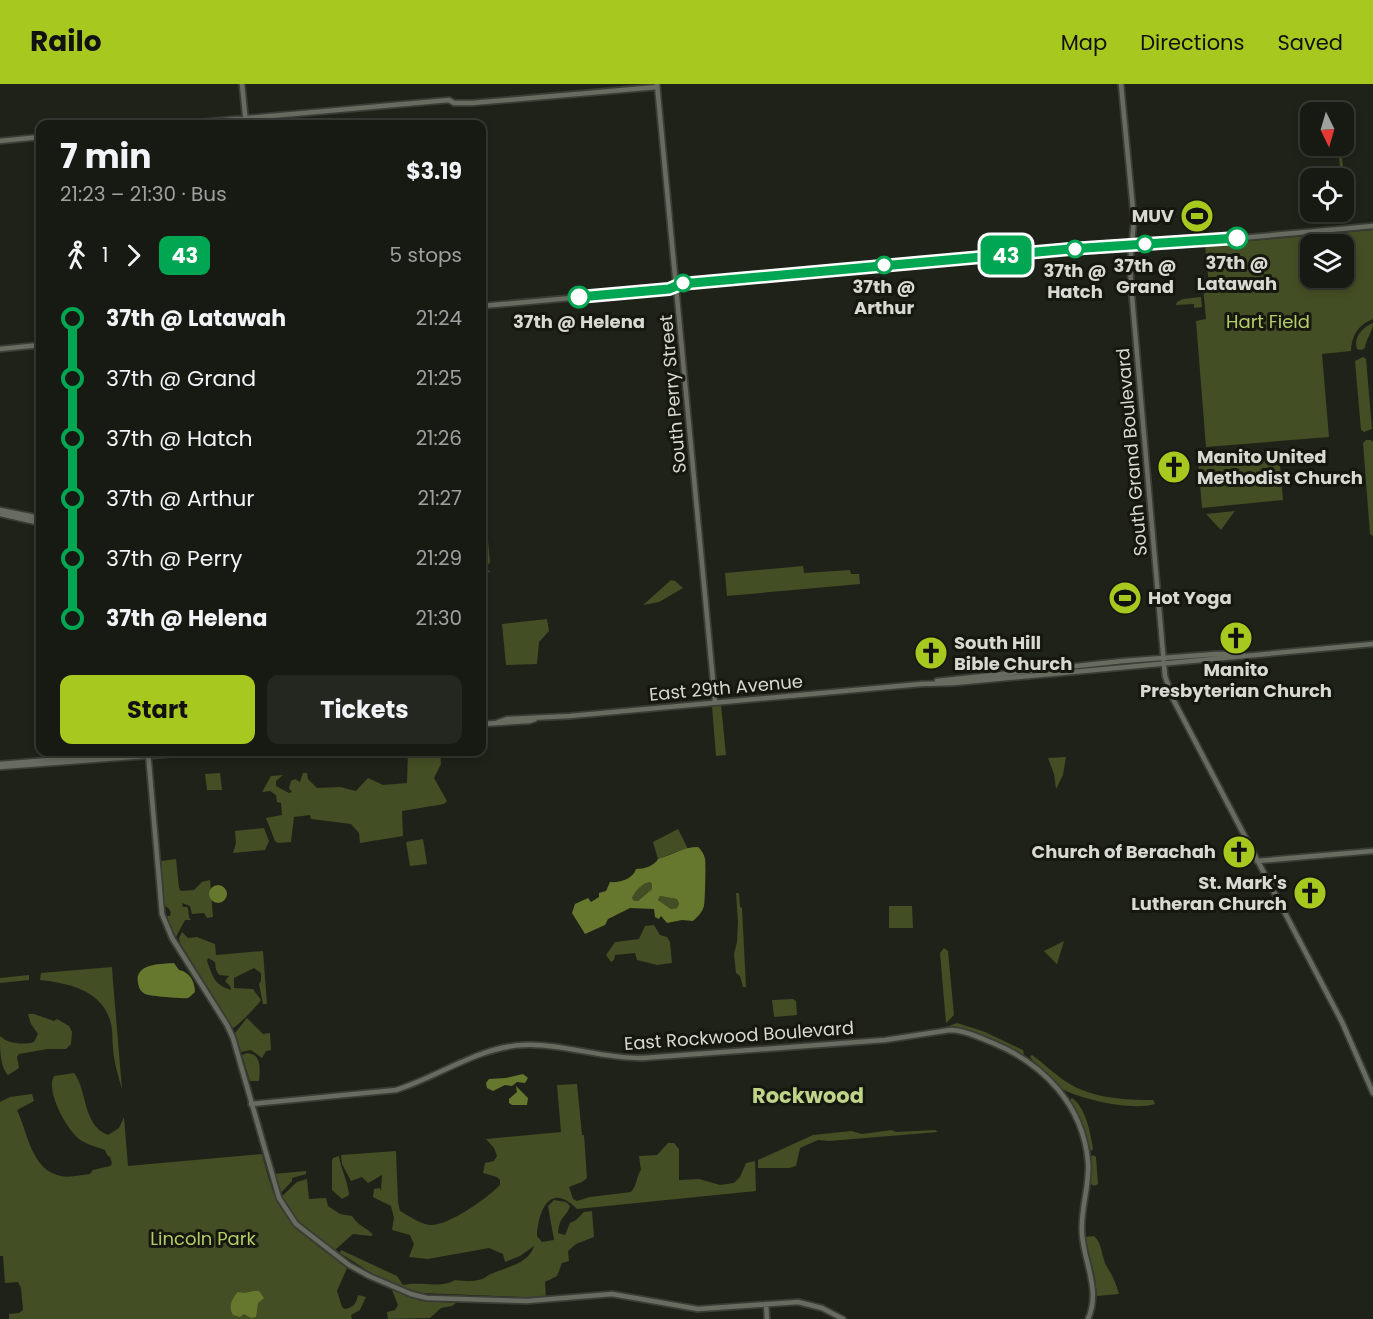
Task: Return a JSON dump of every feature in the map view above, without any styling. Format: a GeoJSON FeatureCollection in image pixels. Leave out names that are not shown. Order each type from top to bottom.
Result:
{"type":"FeatureCollection","features":[{"type":"Feature","properties":{"kind":"street"},"geometry":{"type":"LineString","coordinates":[[242,84],[245,120]]}},
{"type":"Feature","properties":{"kind":"street","name":"South Grand Boulevard"},"geometry":{"type":"LineString","coordinates":[[1121,84],[1134,219],[1130,264],[1131,285],[1165,676],[1173,699],[1342,1022],[1373,1093]]}},
{"type":"Feature","properties":{"kind":"street"},"geometry":{"type":"LineString","coordinates":[[264,120],[450,100],[454,103],[472,103],[657,86]]}},
{"type":"Feature","properties":{"kind":"street","name":"South Perry Street"},"geometry":{"type":"LineString","coordinates":[[657,86],[715,702]]}},
{"type":"Feature","properties":{"kind":"street"},"geometry":{"type":"LineString","coordinates":[[0,141],[36,137]]}},
{"type":"Feature","properties":{"kind":"street"},"geometry":{"type":"LineString","coordinates":[[486,306],[669,289],[681,284],[777,274],[1373,226]]}},
{"type":"Feature","properties":{"kind":"street"},"geometry":{"type":"LineString","coordinates":[[0,349],[36,345]]}},
{"type":"Feature","properties":{"kind":"street"},"geometry":{"type":"LineString","coordinates":[[0,510],[36,517]]}},
{"type":"Feature","properties":{"kind":"street"},"geometry":{"type":"LineString","coordinates":[[0,514],[36,522]]}},
{"type":"Feature","properties":{"kind":"street","name":"East 29th Avenue"},"geometry":{"type":"LineString","coordinates":[[486,724],[529,722],[535,718],[954,682],[1163,661],[1219,653],[1254,655],[1373,644]]}},
{"type":"Feature","properties":{"kind":"street"},"geometry":{"type":"LineString","coordinates":[[0,766],[115,756]]}},
{"type":"Feature","properties":{"kind":"street"},"geometry":{"type":"LineString","coordinates":[[149,756],[162,914],[172,938],[227,1025],[274,1185],[283,1206],[296,1224],[349,1265],[380,1281],[427,1298],[527,1301],[612,1294],[703,1310],[798,1302],[822,1308],[843,1319]]}},
{"type":"Feature","properties":{"kind":"street"},"geometry":{"type":"LineString","coordinates":[[1257,861],[1373,851]]}},
{"type":"Feature","properties":{"kind":"street","name":"East Rockwood Boulevard"},"geometry":{"type":"LineString","coordinates":[[251,1104],[396,1090],[487,1053],[521,1045],[538,1045],[621,1059],[896,1039],[950,1030],[959,1031],[1012,1051],[1027,1060],[1062,1092],[1076,1116],[1083,1134],[1088,1163],[1088,1189],[1081,1227],[1094,1300],[1088,1319]]}},
{"type":"Feature","properties":{"kind":"street"},"geometry":{"type":"LineString","coordinates":[[766,1304],[767,1319]]}},
{"type":"Feature","properties":{"kind":"green space"},"geometry":{"type":"Polygon","coordinates":[[[1339,156],[1342,156],[1343,168],[1340,168],[1339,156]]]}},
{"type":"Feature","properties":{"kind":"green space","name":"Hart Field"},"geometry":{"type":"Polygon","coordinates":[[[1373,230],[1373,319],[1357,331],[1352,340],[1351,351],[1322,354],[1329,437],[1206,447],[1196,321],[1206,319],[1203,286],[1209,286],[1205,245],[1300,237],[1300,288],[1354,288],[1354,234],[1328,234],[1373,230]]]}},
{"type":"Feature","properties":{"kind":"green space"},"geometry":{"type":"Polygon","coordinates":[[[1201,297],[1202,307],[1194,308],[1194,304],[1176,305],[1183,299],[1201,297]]]}},
{"type":"Feature","properties":{"kind":"green space"},"geometry":{"type":"Polygon","coordinates":[[[1373,323],[1365,348],[1357,349],[1356,340],[1360,333],[1373,323]]]}},
{"type":"Feature","properties":{"kind":"green space"},"geometry":{"type":"Polygon","coordinates":[[[1363,357],[1366,359],[1372,429],[1364,432],[1361,430],[1355,361],[1363,357]]]}},
{"type":"Feature","properties":{"kind":"green space"},"geometry":{"type":"Polygon","coordinates":[[[1366,440],[1373,442],[1373,536],[1370,534],[1363,443],[1366,440]]]}},
{"type":"Feature","properties":{"kind":"green space"},"geometry":{"type":"Polygon","coordinates":[[[1279,453],[1283,500],[1202,508],[1198,460],[1279,453]]]}},
{"type":"Feature","properties":{"kind":"green space"},"geometry":{"type":"Polygon","coordinates":[[[1235,511],[1221,530],[1206,514],[1235,511]]]}},
{"type":"Feature","properties":{"kind":"green space"},"geometry":{"type":"Polygon","coordinates":[[[486,520],[490,562],[488,570],[491,572],[486,573],[486,520]]]}},
{"type":"Feature","properties":{"kind":"green space"},"geometry":{"type":"Polygon","coordinates":[[[803,566],[804,573],[850,570],[851,574],[859,574],[860,584],[727,596],[725,573],[803,566]]]}},
{"type":"Feature","properties":{"kind":"green space"},"geometry":{"type":"Polygon","coordinates":[[[671,580],[683,588],[659,602],[643,605],[671,580]]]}},
{"type":"Feature","properties":{"kind":"green space"},"geometry":{"type":"Polygon","coordinates":[[[547,619],[549,631],[539,642],[537,664],[506,665],[502,624],[547,619]]]}},
{"type":"Feature","properties":{"kind":"green space"},"geometry":{"type":"Polygon","coordinates":[[[721,705],[726,755],[716,756],[712,706],[721,705]]]}},
{"type":"Feature","properties":{"kind":"green space"},"geometry":{"type":"Polygon","coordinates":[[[408,756],[440,756],[441,764],[434,778],[447,801],[444,804],[402,811],[403,836],[360,843],[359,833],[351,824],[311,819],[310,815],[294,817],[291,842],[278,843],[275,841],[266,818],[282,815],[281,803],[277,802],[276,795],[270,791],[262,792],[271,776],[283,775],[276,781],[276,786],[289,793],[292,792],[289,788],[291,781],[295,779],[300,782],[303,773],[307,773],[308,779],[317,788],[340,787],[356,791],[368,778],[383,785],[407,783],[408,756]]]}},
{"type":"Feature","properties":{"kind":"green space"},"geometry":{"type":"Polygon","coordinates":[[[1066,757],[1063,775],[1056,789],[1054,774],[1048,758],[1066,757]]]}},
{"type":"Feature","properties":{"kind":"green space"},"geometry":{"type":"Polygon","coordinates":[[[220,773],[222,790],[207,790],[205,774],[220,773]]]}},
{"type":"Feature","properties":{"kind":"green space"},"geometry":{"type":"Polygon","coordinates":[[[264,828],[269,841],[265,850],[233,853],[236,843],[235,831],[264,828]]]}},
{"type":"Feature","properties":{"kind":"green space"},"geometry":{"type":"Polygon","coordinates":[[[678,829],[688,849],[658,859],[653,842],[678,829]]]}},
{"type":"Feature","properties":{"kind":"green space"},"geometry":{"type":"Polygon","coordinates":[[[423,839],[427,864],[410,866],[406,842],[423,839]]]}},
{"type":"Feature","properties":{"kind":"green space"},"geometry":{"type":"Polygon","coordinates":[[[176,859],[181,891],[194,890],[202,882],[210,880],[213,917],[207,918],[204,913],[192,914],[190,906],[182,903],[183,907],[187,907],[191,920],[185,920],[175,939],[167,916],[170,916],[170,911],[164,905],[161,861],[176,859]]]}},
{"type":"Feature","properties":{"kind":"green space"},"geometry":{"type":"Polygon","coordinates":[[[650,882],[652,889],[638,901],[634,901],[632,898],[637,890],[650,882]]]}},
{"type":"Feature","properties":{"kind":"green space"},"geometry":{"type":"Polygon","coordinates":[[[736,893],[739,893],[742,908],[746,987],[743,987],[740,976],[736,973],[734,954],[738,922],[736,893]]]}},
{"type":"Feature","properties":{"kind":"green space"},"geometry":{"type":"Polygon","coordinates":[[[660,896],[677,899],[679,904],[677,908],[671,909],[658,900],[660,896]]]}},
{"type":"Feature","properties":{"kind":"green space"},"geometry":{"type":"Polygon","coordinates":[[[889,906],[912,906],[913,928],[889,928],[889,906]]]}},
{"type":"Feature","properties":{"kind":"green space"},"geometry":{"type":"Polygon","coordinates":[[[654,925],[660,935],[667,937],[670,942],[672,963],[657,965],[637,960],[635,953],[615,955],[611,962],[606,955],[615,942],[639,939],[645,926],[654,925]]]}},
{"type":"Feature","properties":{"kind":"green space"},"geometry":{"type":"Polygon","coordinates":[[[182,932],[188,938],[197,937],[215,944],[216,955],[263,951],[267,1004],[263,1004],[259,984],[261,973],[254,968],[234,978],[234,988],[253,989],[261,1000],[233,1028],[179,938],[182,932]],[[208,958],[207,961],[214,979],[231,990],[225,981],[229,976],[219,975],[215,962],[208,958]]]}},
{"type":"Feature","properties":{"kind":"green space"},"geometry":{"type":"Polygon","coordinates":[[[1064,941],[1057,964],[1044,951],[1064,941]]]}},
{"type":"Feature","properties":{"kind":"green space"},"geometry":{"type":"Polygon","coordinates":[[[944,948],[948,951],[954,1015],[946,1023],[940,953],[944,948]]]}},
{"type":"Feature","properties":{"kind":"green space"},"geometry":{"type":"Polygon","coordinates":[[[112,967],[122,1089],[114,1058],[111,1024],[101,1004],[84,991],[40,980],[41,973],[112,967]]]}},
{"type":"Feature","properties":{"kind":"green space"},"geometry":{"type":"Polygon","coordinates":[[[29,975],[29,980],[0,983],[0,978],[29,975]]]}},
{"type":"Feature","properties":{"kind":"green space"},"geometry":{"type":"Polygon","coordinates":[[[793,999],[796,1001],[797,1015],[774,1017],[772,1000],[793,999]]]}},
{"type":"Feature","properties":{"kind":"green space"},"geometry":{"type":"Polygon","coordinates":[[[28,1014],[54,1021],[57,1019],[69,1026],[72,1032],[71,1044],[66,1049],[48,1049],[19,1054],[17,1057],[19,1068],[8,1075],[2,1063],[0,1036],[16,1043],[34,1042],[38,1034],[28,1014]]]}},
{"type":"Feature","properties":{"kind":"green space"},"geometry":{"type":"Polygon","coordinates":[[[247,1018],[263,1034],[270,1033],[271,1050],[266,1051],[262,1058],[251,1050],[241,1052],[235,1033],[247,1018]]]}},
{"type":"Feature","properties":{"kind":"green space"},"geometry":{"type":"Polygon","coordinates":[[[957,1023],[985,1032],[1023,1050],[1024,1054],[975,1032],[946,1027],[957,1023]]]}},
{"type":"Feature","properties":{"kind":"green space"},"geometry":{"type":"Polygon","coordinates":[[[247,1053],[258,1059],[259,1081],[250,1081],[242,1055],[247,1053]]]}},
{"type":"Feature","properties":{"kind":"green space"},"geometry":{"type":"Polygon","coordinates":[[[1032,1055],[1062,1079],[1083,1090],[1106,1097],[1153,1100],[1155,1104],[1122,1105],[1073,1094],[1059,1086],[1033,1061],[1030,1056],[1032,1055]]]}},
{"type":"Feature","properties":{"kind":"green space","name":"Lincoln Park"},"geometry":{"type":"Polygon","coordinates":[[[74,1073],[82,1089],[90,1116],[100,1130],[108,1135],[119,1128],[124,1117],[128,1166],[262,1154],[276,1199],[289,1220],[347,1268],[337,1291],[342,1307],[345,1309],[353,1306],[358,1295],[366,1297],[360,1310],[351,1315],[352,1319],[9,1319],[9,1314],[23,1310],[21,1288],[18,1282],[5,1283],[3,1256],[0,1256],[0,1102],[10,1097],[32,1094],[34,1101],[17,1110],[37,1159],[51,1172],[61,1176],[90,1174],[93,1170],[110,1166],[112,1164],[110,1157],[105,1150],[76,1137],[59,1111],[53,1091],[54,1076],[74,1073]]]}},
{"type":"Feature","properties":{"kind":"green space"},"geometry":{"type":"Polygon","coordinates":[[[577,1084],[587,1178],[569,1187],[573,1199],[577,1201],[590,1197],[631,1192],[641,1170],[639,1156],[657,1155],[668,1143],[674,1143],[679,1149],[679,1180],[699,1179],[720,1185],[734,1183],[740,1177],[746,1163],[755,1161],[756,1191],[577,1209],[568,1201],[560,1198],[553,1199],[547,1203],[540,1217],[537,1236],[542,1242],[554,1240],[548,1206],[554,1200],[566,1202],[570,1206],[560,1223],[558,1233],[565,1235],[570,1223],[584,1212],[592,1211],[594,1237],[576,1244],[568,1251],[569,1261],[562,1263],[557,1276],[545,1282],[546,1298],[420,1293],[379,1278],[340,1253],[341,1250],[397,1276],[403,1285],[443,1284],[455,1280],[475,1281],[522,1261],[534,1246],[520,1256],[505,1262],[503,1254],[489,1248],[428,1259],[409,1257],[414,1244],[410,1235],[392,1230],[394,1218],[391,1206],[373,1197],[374,1189],[380,1188],[381,1191],[382,1175],[368,1183],[362,1177],[351,1181],[342,1164],[341,1155],[396,1151],[400,1211],[422,1223],[438,1224],[467,1210],[500,1185],[497,1177],[483,1173],[485,1163],[494,1161],[497,1156],[494,1148],[486,1139],[561,1132],[557,1085],[577,1084]]]}},
{"type":"Feature","properties":{"kind":"green space"},"geometry":{"type":"Polygon","coordinates":[[[1072,1098],[1081,1108],[1087,1121],[1092,1151],[1089,1149],[1084,1128],[1070,1100],[1072,1098]]]}},
{"type":"Feature","properties":{"kind":"green space"},"geometry":{"type":"Polygon","coordinates":[[[892,1130],[896,1132],[935,1130],[938,1132],[818,1140],[800,1148],[796,1166],[758,1168],[758,1160],[813,1135],[851,1131],[862,1134],[892,1130]]]}},
{"type":"Feature","properties":{"kind":"green space"},"geometry":{"type":"Polygon","coordinates":[[[1093,1155],[1096,1157],[1098,1184],[1094,1186],[1091,1184],[1091,1157],[1093,1155]]]}},
{"type":"Feature","properties":{"kind":"green space"},"geometry":{"type":"Polygon","coordinates":[[[339,1156],[349,1195],[342,1199],[332,1190],[332,1161],[333,1158],[339,1156]]]}},
{"type":"Feature","properties":{"kind":"green space"},"geometry":{"type":"Polygon","coordinates":[[[306,1171],[306,1174],[292,1178],[280,1194],[274,1174],[306,1171]]]}},
{"type":"Feature","properties":{"kind":"green space"},"geometry":{"type":"Polygon","coordinates":[[[307,1179],[309,1199],[326,1198],[328,1206],[340,1214],[352,1216],[373,1235],[353,1234],[335,1250],[299,1223],[281,1197],[297,1182],[307,1179]]]}},
{"type":"Feature","properties":{"kind":"green space"},"geometry":{"type":"Polygon","coordinates":[[[1094,1236],[1099,1243],[1119,1294],[1097,1296],[1085,1237],[1094,1236]]]}},
{"type":"Feature","properties":{"kind":"green space"},"geometry":{"type":"Polygon","coordinates":[[[392,1290],[421,1301],[456,1303],[441,1308],[430,1318],[388,1319],[387,1312],[395,1310],[398,1305],[392,1290]]]}},
{"type":"Feature","properties":{"kind":"shaded area"},"geometry":{"type":"Polygon","coordinates":[[[698,847],[705,859],[705,891],[704,906],[693,921],[682,920],[667,923],[661,916],[659,919],[655,917],[654,909],[630,908],[608,919],[605,925],[585,934],[572,913],[575,904],[588,898],[591,902],[599,897],[599,893],[606,891],[610,882],[626,880],[636,869],[648,867],[658,859],[698,847]],[[650,882],[637,890],[632,898],[634,901],[638,901],[652,889],[650,882]],[[660,896],[658,900],[671,909],[677,908],[679,904],[677,899],[660,896]]]}},
{"type":"Feature","properties":{"kind":"shaded area"},"geometry":{"type":"Polygon","coordinates":[[[218,885],[224,888],[227,894],[224,900],[218,903],[212,900],[209,894],[212,888],[218,885]]]}},
{"type":"Feature","properties":{"kind":"shaded area"},"geometry":{"type":"Polygon","coordinates":[[[174,963],[193,981],[195,992],[191,996],[185,998],[159,996],[145,994],[141,991],[138,976],[144,968],[156,964],[174,963]]]}},
{"type":"Feature","properties":{"kind":"shaded area"},"geometry":{"type":"Polygon","coordinates":[[[523,1074],[528,1078],[525,1083],[505,1085],[493,1091],[487,1088],[486,1083],[489,1079],[523,1074]]]}},
{"type":"Feature","properties":{"kind":"shaded area"},"geometry":{"type":"Polygon","coordinates":[[[516,1086],[528,1098],[527,1105],[509,1103],[509,1099],[517,1092],[516,1086]]]}},
{"type":"Feature","properties":{"kind":"shaded area"},"geometry":{"type":"Polygon","coordinates":[[[259,1291],[264,1298],[258,1303],[256,1317],[251,1318],[244,1314],[240,1317],[233,1315],[231,1306],[236,1294],[259,1291]]]}},
{"type":"Feature","properties":{"kind":"bus line","name":"43"},"geometry":{"type":"LineString","coordinates":[[579,297],[669,289],[681,284],[777,274],[1070,249],[1237,238]]}},
{"type":"Feature","properties":{"kind":"place","name":"MUV"},"geometry":{"type":"Point","coordinates":[1197,216]}},
{"type":"Feature","properties":{"kind":"place","name":"37th @ Latawah"},"geometry":{"type":"Point","coordinates":[1237,238]}},
{"type":"Feature","properties":{"kind":"place","name":"37th @ Grand"},"geometry":{"type":"Point","coordinates":[1145,244]}},
{"type":"Feature","properties":{"kind":"place","name":"37th @ Hatch"},"geometry":{"type":"Point","coordinates":[1075,249]}},
{"type":"Feature","properties":{"kind":"place","name":"37th @ Arthur"},"geometry":{"type":"Point","coordinates":[884,265]}},
{"type":"Feature","properties":{"kind":"place","name":"37th @ Helena"},"geometry":{"type":"Point","coordinates":[579,297]}},
{"type":"Feature","properties":{"kind":"place","name":"Manito United Methodist Church"},"geometry":{"type":"Point","coordinates":[1174,467]}},
{"type":"Feature","properties":{"kind":"place","name":"Hot Yoga"},"geometry":{"type":"Point","coordinates":[1125,598]}},
{"type":"Feature","properties":{"kind":"place","name":"Manito Presbyterian Church"},"geometry":{"type":"Point","coordinates":[1236,638]}},
{"type":"Feature","properties":{"kind":"place","name":"South Hill Bible Church"},"geometry":{"type":"Point","coordinates":[931,653]}},
{"type":"Feature","properties":{"kind":"place","name":"Church of Berachah"},"geometry":{"type":"Point","coordinates":[1239,852]}},
{"type":"Feature","properties":{"kind":"place","name":"St. Mark's Lutheran Church"},"geometry":{"type":"Point","coordinates":[1310,893]}},
{"type":"Feature","properties":{"kind":"district","name":"Rockwood"},"geometry":{"type":"Point","coordinates":[808,1096]}}]}
